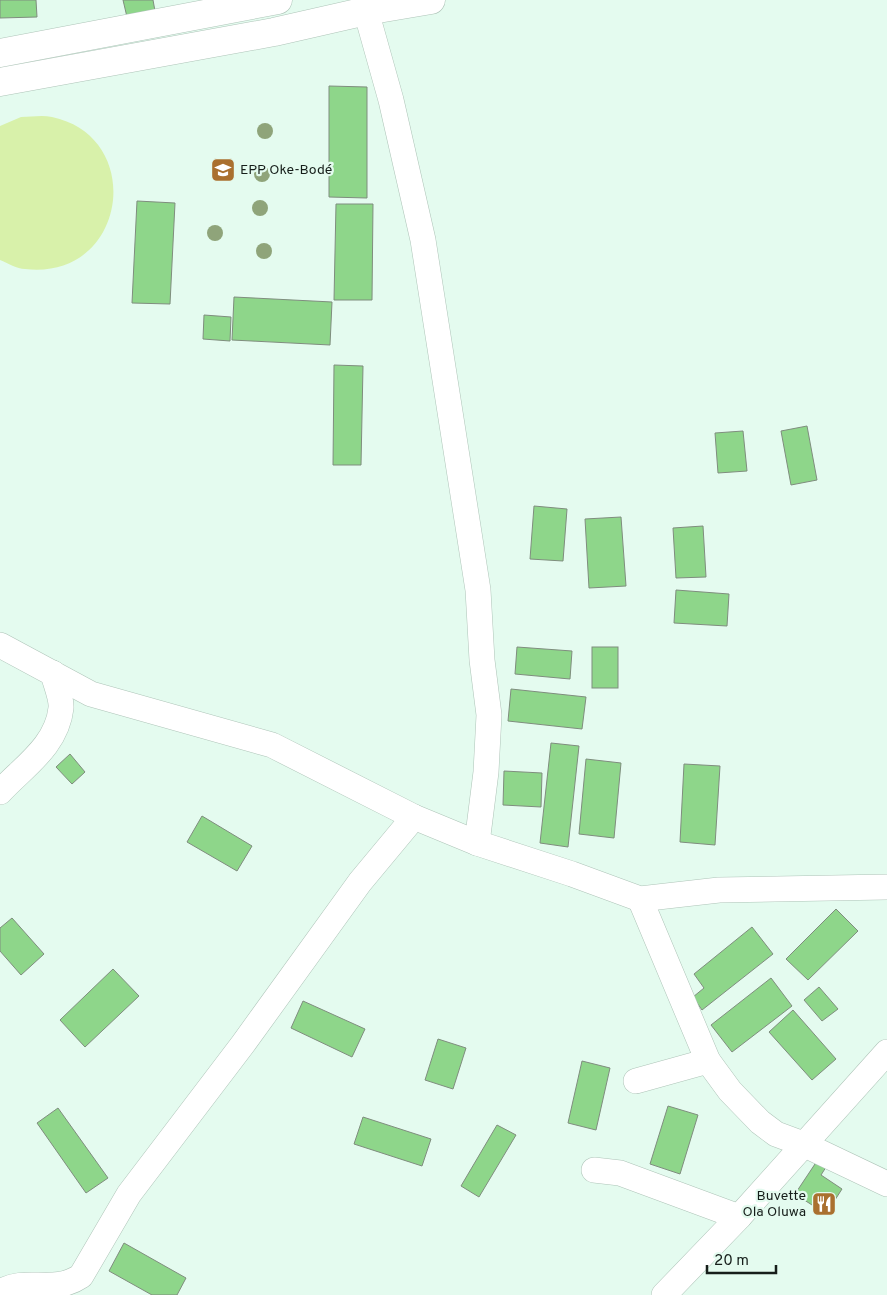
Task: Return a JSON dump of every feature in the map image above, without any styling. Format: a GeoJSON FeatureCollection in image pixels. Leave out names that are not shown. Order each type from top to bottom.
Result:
{"type":"FeatureCollection","features":[{"type":"Feature","properties":{"kind":"main road"},"geometry":{"type":"LineString","coordinates":[[0,52],[278,0]]}},
{"type":"Feature","properties":{"kind":"main road"},"geometry":{"type":"LineString","coordinates":[[0,82],[274,32],[366,11],[431,0]]}},
{"type":"Feature","properties":{"kind":"street"},"geometry":{"type":"LineString","coordinates":[[366,11],[391,100],[423,240],[478,590],[482,660],[489,716],[486,772],[477,843]]}},
{"type":"Feature","properties":{"kind":"street"},"geometry":{"type":"LineString","coordinates":[[0,646],[91,694],[272,745],[414,817],[477,843],[572,874],[640,899],[719,890],[887,887]]}},
{"type":"Feature","properties":{"kind":"street"},"geometry":{"type":"LineString","coordinates":[[0,792],[40,754],[50,739],[61,707],[53,673]]}},
{"type":"Feature","properties":{"kind":"street"},"geometry":{"type":"LineString","coordinates":[[61,707],[91,694]]}},
{"type":"Feature","properties":{"kind":"street"},"geometry":{"type":"LineString","coordinates":[[0,1292],[17,1284],[55,1287],[71,1283],[81,1276],[130,1194],[243,1044],[360,882],[414,817]]}},
{"type":"Feature","properties":{"kind":"street"},"geometry":{"type":"LineString","coordinates":[[640,899],[708,1060],[730,1090],[760,1122],[776,1134],[804,1144],[887,1184]]}},
{"type":"Feature","properties":{"kind":"street"},"geometry":{"type":"LineString","coordinates":[[664,1295],[739,1217],[887,1052]]}},
{"type":"Feature","properties":{"kind":"street"},"geometry":{"type":"LineString","coordinates":[[636,1081],[708,1060]]}},
{"type":"Feature","properties":{"kind":"street"},"geometry":{"type":"LineString","coordinates":[[594,1170],[620,1174],[739,1217]]}},
{"type":"Feature","properties":{"kind":"green space"},"geometry":{"type":"Polygon","coordinates":[[[21,117],[52,117],[82,130],[102,151],[112,177],[112,205],[103,231],[86,253],[59,267],[22,269],[0,260],[0,126],[21,117]]]}},
{"type":"Feature","properties":{"kind":"building"},"geometry":{"type":"Polygon","coordinates":[[[0,0],[36,0],[37,17],[0,18],[0,0]]]}},
{"type":"Feature","properties":{"kind":"building"},"geometry":{"type":"Polygon","coordinates":[[[123,0],[153,0],[155,11],[127,17],[123,0]]]}},
{"type":"Feature","properties":{"kind":"building"},"geometry":{"type":"Polygon","coordinates":[[[329,86],[367,87],[367,198],[329,197],[329,86]]]}},
{"type":"Feature","properties":{"kind":"building"},"geometry":{"type":"Polygon","coordinates":[[[137,201],[175,203],[170,304],[132,303],[137,201]]]}},
{"type":"Feature","properties":{"kind":"building"},"geometry":{"type":"Polygon","coordinates":[[[336,204],[373,204],[372,300],[334,300],[336,204]]]}},
{"type":"Feature","properties":{"kind":"building"},"geometry":{"type":"Polygon","coordinates":[[[234,297],[332,302],[330,345],[232,340],[234,297]]]}},
{"type":"Feature","properties":{"kind":"building"},"geometry":{"type":"Polygon","coordinates":[[[204,315],[231,317],[230,341],[203,339],[204,315]]]}},
{"type":"Feature","properties":{"kind":"building"},"geometry":{"type":"Polygon","coordinates":[[[334,365],[363,366],[361,465],[333,465],[334,365]]]}},
{"type":"Feature","properties":{"kind":"building"},"geometry":{"type":"Polygon","coordinates":[[[807,426],[817,480],[791,485],[781,431],[807,426]]]}},
{"type":"Feature","properties":{"kind":"building"},"geometry":{"type":"Polygon","coordinates":[[[743,431],[747,471],[718,473],[715,433],[743,431]]]}},
{"type":"Feature","properties":{"kind":"building"},"geometry":{"type":"Polygon","coordinates":[[[534,506],[567,509],[563,561],[530,559],[534,506]]]}},
{"type":"Feature","properties":{"kind":"building"},"geometry":{"type":"Polygon","coordinates":[[[621,517],[626,586],[589,588],[585,519],[621,517]]]}},
{"type":"Feature","properties":{"kind":"building"},"geometry":{"type":"Polygon","coordinates":[[[703,526],[706,577],[676,578],[673,528],[703,526]]]}},
{"type":"Feature","properties":{"kind":"building"},"geometry":{"type":"Polygon","coordinates":[[[676,590],[729,594],[727,626],[674,623],[676,590]]]}},
{"type":"Feature","properties":{"kind":"building"},"geometry":{"type":"Polygon","coordinates":[[[517,647],[572,651],[570,679],[515,674],[517,647]]]}},
{"type":"Feature","properties":{"kind":"building"},"geometry":{"type":"Polygon","coordinates":[[[592,647],[618,647],[618,688],[592,688],[592,647]]]}},
{"type":"Feature","properties":{"kind":"building"},"geometry":{"type":"Polygon","coordinates":[[[511,689],[586,697],[582,729],[508,721],[511,689]]]}},
{"type":"Feature","properties":{"kind":"building"},"geometry":{"type":"Polygon","coordinates":[[[551,743],[579,746],[568,847],[540,843],[551,743]]]}},
{"type":"Feature","properties":{"kind":"building"},"geometry":{"type":"Polygon","coordinates":[[[70,754],[85,772],[72,784],[56,767],[70,754]]]}},
{"type":"Feature","properties":{"kind":"building"},"geometry":{"type":"Polygon","coordinates":[[[586,759],[621,763],[614,838],[579,834],[586,759]]]}},
{"type":"Feature","properties":{"kind":"building"},"geometry":{"type":"Polygon","coordinates":[[[684,764],[720,766],[715,845],[680,842],[684,764]]]}},
{"type":"Feature","properties":{"kind":"building"},"geometry":{"type":"Polygon","coordinates":[[[504,771],[542,773],[541,807],[503,805],[504,771]]]}},
{"type":"Feature","properties":{"kind":"building"},"geometry":{"type":"Polygon","coordinates":[[[202,816],[252,846],[237,871],[187,842],[202,816]]]}},
{"type":"Feature","properties":{"kind":"building"},"geometry":{"type":"Polygon","coordinates":[[[836,909],[858,931],[808,980],[786,959],[836,909]]]}},
{"type":"Feature","properties":{"kind":"building"},"geometry":{"type":"Polygon","coordinates":[[[12,918],[44,954],[21,975],[0,951],[0,928],[12,918]]]}},
{"type":"Feature","properties":{"kind":"building"},"geometry":{"type":"Polygon","coordinates":[[[752,927],[773,954],[702,1010],[693,997],[704,988],[694,974],[752,927]]]}},
{"type":"Feature","properties":{"kind":"building"},"geometry":{"type":"Polygon","coordinates":[[[113,969],[139,996],[85,1047],[60,1020],[113,969]]]}},
{"type":"Feature","properties":{"kind":"building"},"geometry":{"type":"Polygon","coordinates":[[[771,978],[792,1006],[732,1052],[711,1025],[771,978]]]}},
{"type":"Feature","properties":{"kind":"building"},"geometry":{"type":"Polygon","coordinates":[[[819,987],[838,1009],[822,1021],[804,1000],[819,987]]]}},
{"type":"Feature","properties":{"kind":"building"},"geometry":{"type":"Polygon","coordinates":[[[303,1001],[365,1029],[352,1057],[291,1028],[303,1001]]]}},
{"type":"Feature","properties":{"kind":"building"},"geometry":{"type":"Polygon","coordinates":[[[793,1010],[836,1059],[812,1080],[769,1032],[793,1010]]]}},
{"type":"Feature","properties":{"kind":"building"},"geometry":{"type":"Polygon","coordinates":[[[438,1039],[466,1048],[453,1089],[425,1080],[438,1039]]]}},
{"type":"Feature","properties":{"kind":"building"},"geometry":{"type":"Polygon","coordinates":[[[582,1061],[610,1068],[596,1130],[568,1123],[582,1061]]]}},
{"type":"Feature","properties":{"kind":"building"},"geometry":{"type":"Polygon","coordinates":[[[668,1106],[698,1115],[680,1174],[650,1164],[668,1106]]]}},
{"type":"Feature","properties":{"kind":"building"},"geometry":{"type":"Polygon","coordinates":[[[58,1108],[108,1178],[86,1193],[37,1123],[58,1108]]]}},
{"type":"Feature","properties":{"kind":"building"},"geometry":{"type":"Polygon","coordinates":[[[363,1117],[431,1139],[422,1166],[354,1144],[363,1117]]]}},
{"type":"Feature","properties":{"kind":"building"},"geometry":{"type":"Polygon","coordinates":[[[497,1125],[516,1135],[479,1197],[461,1186],[497,1125]]]}},
{"type":"Feature","properties":{"kind":"building"},"geometry":{"type":"Polygon","coordinates":[[[819,1158],[828,1164],[821,1175],[842,1189],[826,1214],[795,1194],[819,1158]]]}},
{"type":"Feature","properties":{"kind":"building"},"geometry":{"type":"Polygon","coordinates":[[[124,1243],[186,1278],[177,1295],[152,1295],[109,1271],[124,1243]]]}},
{"type":"Feature","properties":{"kind":"place","name":"EPP Oke-Bodé"},"geometry":{"type":"Point","coordinates":[223,170]}},
{"type":"Feature","properties":{"kind":"place","name":"Buvette Ola Oluwa"},"geometry":{"type":"Point","coordinates":[824,1204]}}]}
